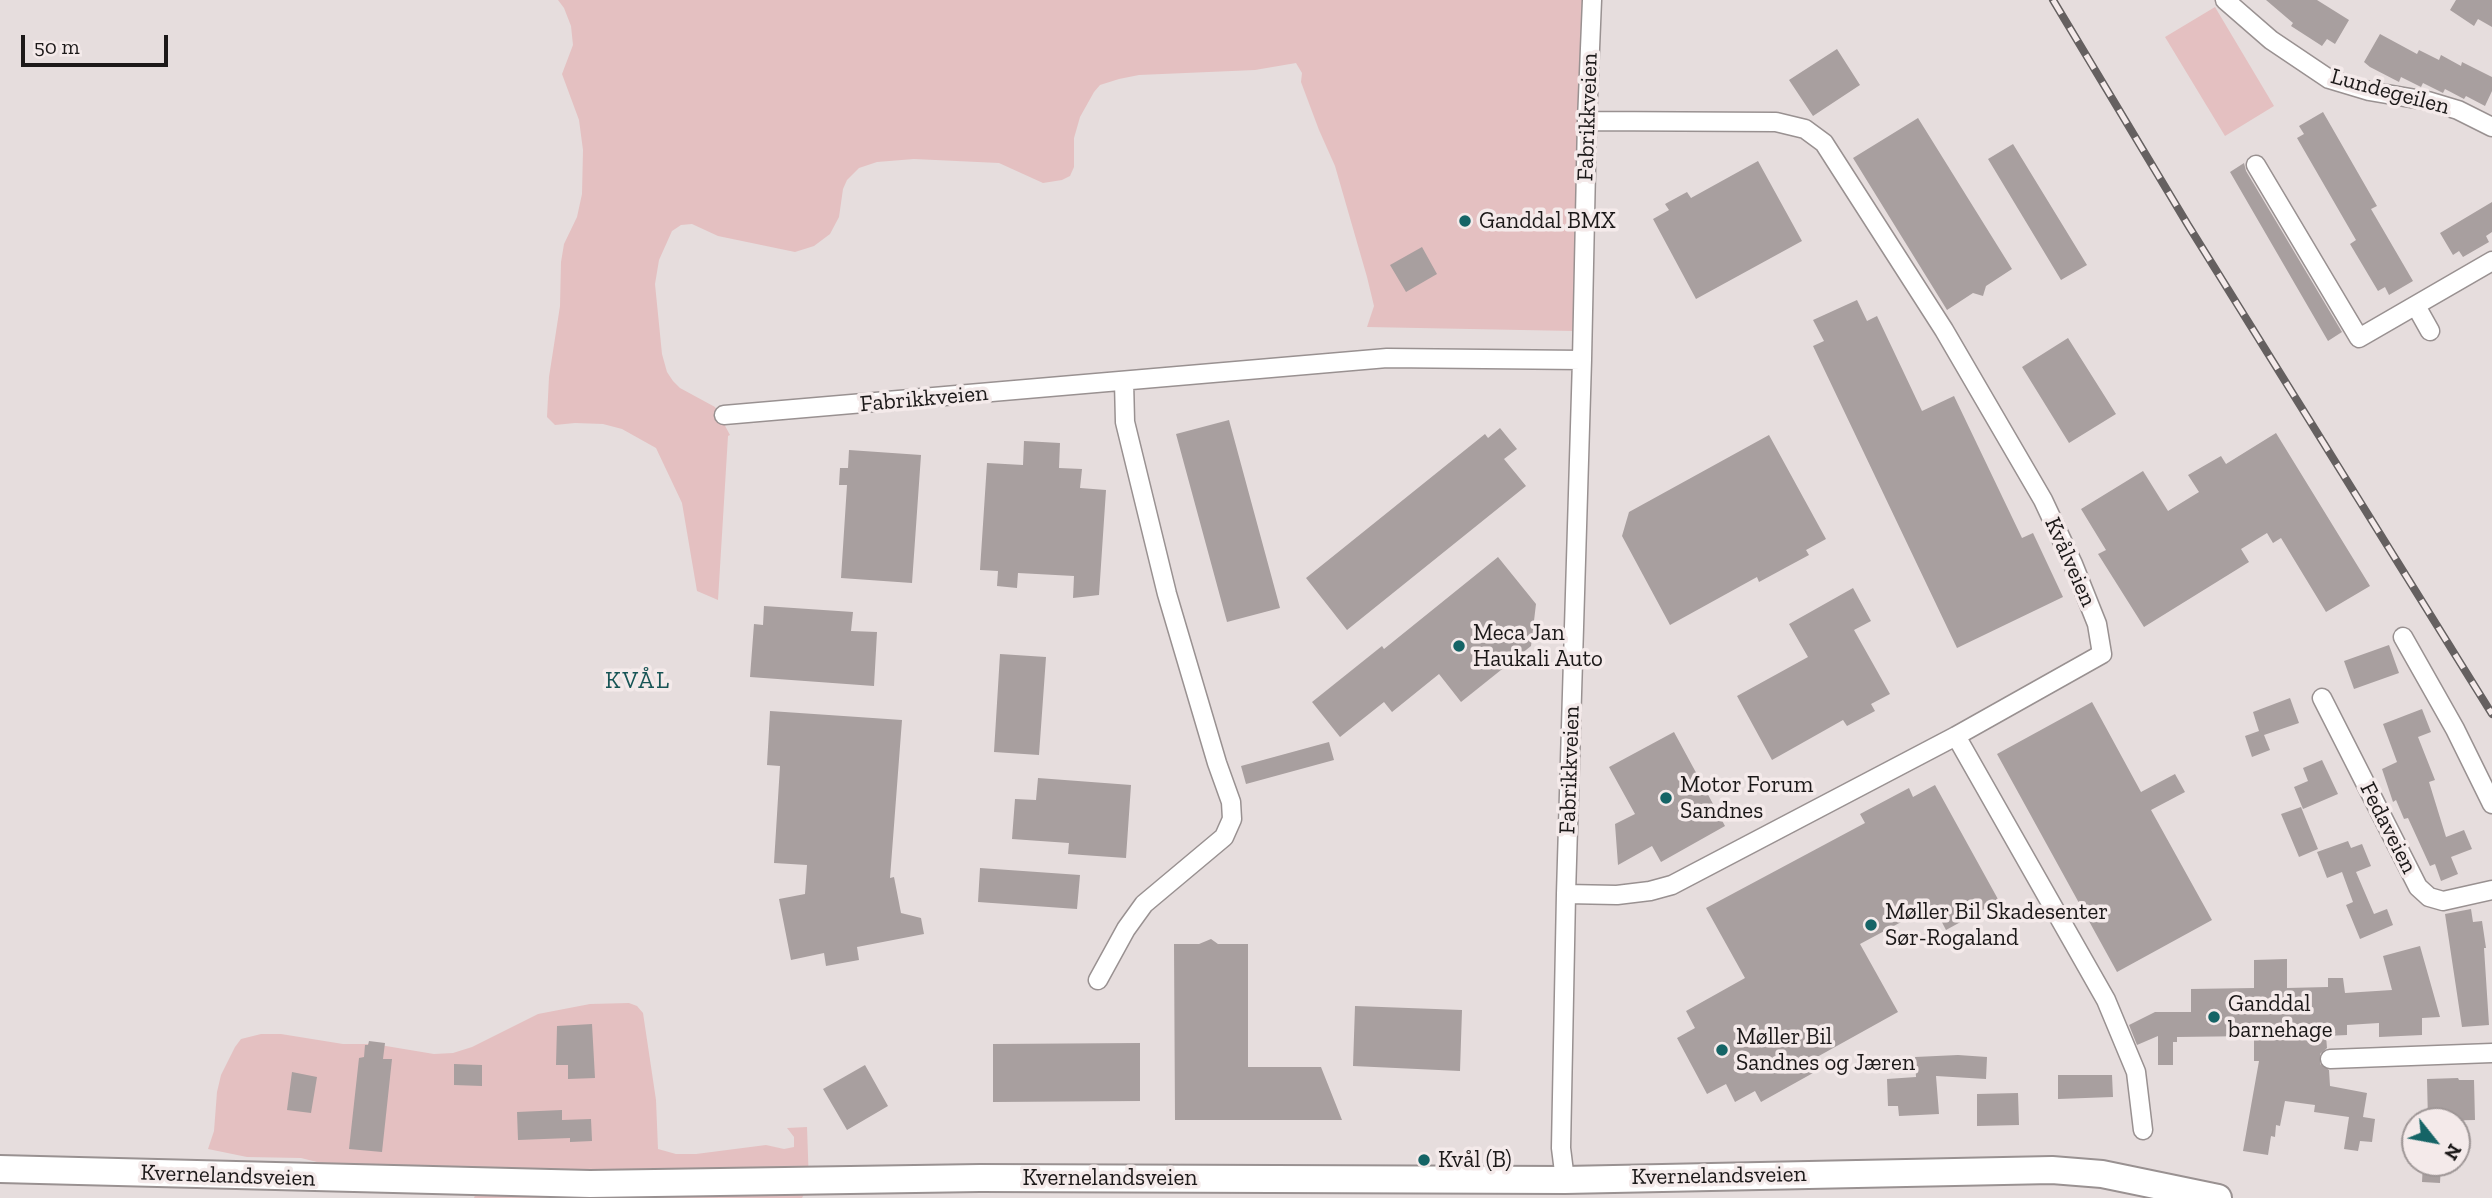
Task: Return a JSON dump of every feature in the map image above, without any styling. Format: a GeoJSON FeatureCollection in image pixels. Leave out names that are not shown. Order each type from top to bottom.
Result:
{"type":"FeatureCollection","features":[{"type":"Feature","properties":{"kind":"main road","name":"Kvernelandsveien"},"geometry":{"type":"LineString","coordinates":[[0,1169],[590,1184],[1160,1177],[1366,1189],[1564,1180],[2052,1170],[2102,1174],[2218,1198]]}},
{"type":"Feature","properties":{"kind":"street","name":"Fabrikkveien"},"geometry":{"type":"LineString","coordinates":[[1564,1180],[1561,1148],[1566,894],[1592,0]]}},
{"type":"Feature","properties":{"kind":"street","name":"Lundegeilen"},"geometry":{"type":"LineString","coordinates":[[2225,0],[2271,40],[2329,79],[2369,92],[2428,100],[2458,110],[2492,127]]}},
{"type":"Feature","properties":{"kind":"street","name":"Kvålveien"},"geometry":{"type":"LineString","coordinates":[[1566,894],[1617,895],[1672,885],[1956,736],[2102,654],[2097,624],[2043,500],[1944,330],[1824,143],[1805,129],[1776,122],[1587,121]]}},
{"type":"Feature","properties":{"kind":"street"},"geometry":{"type":"LineString","coordinates":[[2256,165],[2359,338],[2492,261]]}},
{"type":"Feature","properties":{"kind":"street"},"geometry":{"type":"LineString","coordinates":[[2416,306],[2430,331]]}},
{"type":"Feature","properties":{"kind":"street","name":"Fabrikkveien"},"geometry":{"type":"LineString","coordinates":[[724,415],[1387,358],[1582,360]]}},
{"type":"Feature","properties":{"kind":"street"},"geometry":{"type":"LineString","coordinates":[[1098,980],[1126,929],[1144,904],[1224,837],[1232,819],[1231,802],[1167,594],[1125,422],[1124,381]]}},
{"type":"Feature","properties":{"kind":"street"},"geometry":{"type":"LineString","coordinates":[[2403,637],[2455,729],[2492,804]]}},
{"type":"Feature","properties":{"kind":"street","name":"Fedaveien"},"geometry":{"type":"LineString","coordinates":[[2322,698],[2418,887],[2428,897],[2443,901],[2492,890]]}},
{"type":"Feature","properties":{"kind":"street"},"geometry":{"type":"LineString","coordinates":[[1956,736],[2106,1000],[2136,1072],[2143,1130]]}},
{"type":"Feature","properties":{"kind":"street"},"geometry":{"type":"LineString","coordinates":[[2330,1059],[2492,1053]]}},
{"type":"Feature","properties":{"kind":"shaded area"},"geometry":{"type":"Polygon","coordinates":[[[558,0],[1585,0],[1573,331],[1367,327],[1374,306],[1367,277],[1335,166],[1319,130],[1301,82],[1302,73],[1296,63],[1255,70],[1139,75],[1119,79],[1100,85],[1094,92],[1080,117],[1074,138],[1074,167],[1070,176],[1062,180],[1043,183],[999,163],[914,159],[877,162],[859,168],[847,180],[839,217],[830,234],[814,246],[795,252],[718,236],[692,224],[681,225],[672,231],[659,260],[655,284],[662,354],[667,372],[680,388],[715,407],[730,435],[718,600],[697,591],[682,503],[656,448],[622,429],[603,424],[555,425],[547,417],[549,377],[560,306],[561,262],[564,244],[577,217],[582,194],[583,150],[579,120],[562,74],[573,45],[571,26],[558,0]]]}},
{"type":"Feature","properties":{"kind":"shaded area"},"geometry":{"type":"Polygon","coordinates":[[[2215,7],[2274,106],[2225,136],[2165,37],[2215,7]]]}},
{"type":"Feature","properties":{"kind":"shaded area"},"geometry":{"type":"Polygon","coordinates":[[[629,1003],[637,1006],[643,1013],[656,1100],[658,1149],[676,1154],[696,1154],[766,1145],[784,1149],[794,1147],[794,1137],[787,1128],[807,1127],[809,1184],[802,1198],[474,1198],[475,1195],[424,1173],[321,1163],[301,1158],[247,1157],[208,1149],[214,1131],[221,1075],[241,1039],[261,1034],[281,1034],[343,1044],[374,1044],[434,1054],[453,1053],[472,1047],[538,1014],[590,1004],[629,1003]]]}},
{"type":"Feature","properties":{"kind":"building"},"geometry":{"type":"Polygon","coordinates":[[[2266,0],[2317,0],[2349,20],[2335,44],[2327,39],[2322,46],[2291,26],[2293,23],[2266,0]]]}},
{"type":"Feature","properties":{"kind":"building"},"geometry":{"type":"Polygon","coordinates":[[[2456,0],[2492,0],[2492,27],[2478,19],[2474,26],[2450,10],[2456,0]]]}},
{"type":"Feature","properties":{"kind":"building"},"geometry":{"type":"Polygon","coordinates":[[[2380,34],[2417,54],[2419,50],[2439,60],[2441,55],[2461,66],[2462,62],[2492,77],[2492,91],[2485,106],[2445,89],[2443,93],[2423,83],[2421,87],[2401,77],[2399,82],[2370,67],[2364,62],[2380,34]]]}},
{"type":"Feature","properties":{"kind":"building"},"geometry":{"type":"Polygon","coordinates":[[[1837,49],[1860,85],[1813,116],[1789,80],[1837,49]]]}},
{"type":"Feature","properties":{"kind":"building"},"geometry":{"type":"Polygon","coordinates":[[[2323,112],[2377,206],[2371,209],[2413,281],[2389,295],[2385,287],[2378,291],[2350,244],[2356,240],[2297,138],[2304,134],[2299,126],[2323,112]]]}},
{"type":"Feature","properties":{"kind":"building"},"geometry":{"type":"Polygon","coordinates":[[[1918,118],[2012,269],[1986,286],[1983,296],[1973,293],[1947,310],[1853,158],[1918,118]]]}},
{"type":"Feature","properties":{"kind":"building"},"geometry":{"type":"Polygon","coordinates":[[[2013,144],[2087,265],[2061,280],[1988,159],[2013,144]]]}},
{"type":"Feature","properties":{"kind":"building"},"geometry":{"type":"Polygon","coordinates":[[[1758,161],[1802,241],[1696,299],[1653,219],[1669,210],[1665,204],[1687,192],[1691,198],[1758,161]]]}},
{"type":"Feature","properties":{"kind":"building"},"geometry":{"type":"Polygon","coordinates":[[[2244,163],[2246,171],[2342,332],[2328,341],[2230,172],[2244,163]]]}},
{"type":"Feature","properties":{"kind":"building"},"geometry":{"type":"Polygon","coordinates":[[[2492,202],[2492,232],[2486,236],[2489,242],[2463,257],[2459,251],[2453,255],[2440,233],[2492,202]]]}},
{"type":"Feature","properties":{"kind":"building"},"geometry":{"type":"Polygon","coordinates":[[[1422,247],[1437,274],[1406,292],[1390,265],[1422,247]]]}},
{"type":"Feature","properties":{"kind":"building"},"geometry":{"type":"Polygon","coordinates":[[[1857,300],[1867,321],[1877,316],[1922,411],[1954,396],[2022,538],[2033,533],[2063,597],[1957,648],[1813,346],[1824,341],[1813,320],[1857,300]]]}},
{"type":"Feature","properties":{"kind":"building"},"geometry":{"type":"Polygon","coordinates":[[[2068,338],[2116,414],[2069,443],[2022,367],[2068,338]]]}},
{"type":"Feature","properties":{"kind":"building"},"geometry":{"type":"Polygon","coordinates":[[[1229,420],[1280,608],[1227,622],[1176,434],[1229,420]]]}},
{"type":"Feature","properties":{"kind":"building"},"geometry":{"type":"Polygon","coordinates":[[[1500,428],[1517,449],[1504,459],[1526,486],[1347,630],[1306,578],[1485,434],[1488,438],[1500,428]]]}},
{"type":"Feature","properties":{"kind":"building"},"geometry":{"type":"Polygon","coordinates":[[[2276,433],[2370,586],[2326,612],[2281,538],[2273,543],[2267,533],[2241,549],[2249,562],[2144,627],[2098,554],[2106,550],[2081,509],[2143,471],[2168,511],[2199,492],[2188,475],[2221,456],[2226,464],[2276,433]]]}},
{"type":"Feature","properties":{"kind":"building"},"geometry":{"type":"Polygon","coordinates":[[[1769,435],[1826,539],[1806,550],[1809,555],[1759,582],[1757,577],[1670,625],[1622,536],[1629,512],[1769,435]]]}},
{"type":"Feature","properties":{"kind":"building"},"geometry":{"type":"Polygon","coordinates":[[[1024,441],[1060,443],[1059,468],[1082,469],[1080,488],[1106,490],[1099,595],[1073,598],[1074,576],[1018,573],[1017,588],[997,586],[998,571],[980,570],[987,463],[1023,465],[1024,441]]]}},
{"type":"Feature","properties":{"kind":"building"},"geometry":{"type":"Polygon","coordinates":[[[849,450],[921,455],[912,583],[841,578],[847,485],[839,485],[840,468],[848,468],[849,450]]]}},
{"type":"Feature","properties":{"kind":"building"},"geometry":{"type":"Polygon","coordinates":[[[1498,557],[1536,604],[1531,646],[1461,702],[1439,674],[1392,712],[1384,702],[1340,737],[1312,702],[1382,646],[1384,649],[1498,557]]]}},
{"type":"Feature","properties":{"kind":"building"},"geometry":{"type":"Polygon","coordinates":[[[1853,588],[1871,621],[1854,630],[1890,694],[1871,704],[1875,711],[1847,726],[1843,720],[1772,760],[1737,696],[1808,657],[1789,624],[1853,588]]]}},
{"type":"Feature","properties":{"kind":"building"},"geometry":{"type":"Polygon","coordinates":[[[764,606],[853,612],[851,631],[877,632],[874,686],[750,677],[754,624],[763,625],[764,606]]]}},
{"type":"Feature","properties":{"kind":"building"},"geometry":{"type":"Polygon","coordinates":[[[2389,645],[2399,673],[2354,689],[2344,661],[2389,645]]]}},
{"type":"Feature","properties":{"kind":"building"},"geometry":{"type":"Polygon","coordinates":[[[1000,654],[1046,657],[1039,755],[994,752],[1000,654]]]}},
{"type":"Feature","properties":{"kind":"building"},"geometry":{"type":"Polygon","coordinates":[[[2290,698],[2299,723],[2264,735],[2270,750],[2252,757],[2245,736],[2259,731],[2253,712],[2290,698]]]}},
{"type":"Feature","properties":{"kind":"building"},"geometry":{"type":"Polygon","coordinates":[[[2092,702],[2141,792],[2175,774],[2185,792],[2151,810],[2212,920],[2117,972],[1997,754],[2092,702]]]}},
{"type":"Feature","properties":{"kind":"building"},"geometry":{"type":"Polygon","coordinates":[[[2422,709],[2431,732],[2418,737],[2435,780],[2429,782],[2446,837],[2464,830],[2472,849],[2451,857],[2458,874],[2441,881],[2435,864],[2430,866],[2408,818],[2404,819],[2396,800],[2393,802],[2382,769],[2397,762],[2383,724],[2422,709]]]}},
{"type":"Feature","properties":{"kind":"building"},"geometry":{"type":"Polygon","coordinates":[[[770,711],[902,720],[890,878],[894,877],[901,913],[921,918],[924,934],[857,947],[859,960],[826,966],[824,953],[791,960],[779,899],[805,894],[807,865],[774,863],[780,766],[767,765],[770,711]]]}},
{"type":"Feature","properties":{"kind":"building"},"geometry":{"type":"Polygon","coordinates":[[[1674,732],[1725,826],[1661,862],[1652,846],[1618,865],[1615,824],[1635,814],[1609,767],[1674,732]]]}},
{"type":"Feature","properties":{"kind":"building"},"geometry":{"type":"Polygon","coordinates":[[[1329,742],[1334,760],[1246,784],[1241,766],[1329,742]]]}},
{"type":"Feature","properties":{"kind":"building"},"geometry":{"type":"Polygon","coordinates":[[[2322,760],[2338,794],[2303,809],[2294,787],[2308,781],[2303,768],[2322,760]]]}},
{"type":"Feature","properties":{"kind":"building"},"geometry":{"type":"Polygon","coordinates":[[[1038,778],[1131,785],[1126,858],[1068,854],[1069,843],[1012,839],[1015,799],[1036,800],[1038,778]]]}},
{"type":"Feature","properties":{"kind":"building"},"geometry":{"type":"Polygon","coordinates":[[[1935,785],[1999,901],[1946,930],[1933,905],[1860,944],[1898,1012],[1808,1062],[1813,1073],[1761,1102],[1755,1091],[1735,1102],[1726,1084],[1707,1094],[1677,1038],[1695,1028],[1686,1011],[1745,978],[1706,908],[1865,823],[1860,814],[1909,788],[1913,797],[1935,785]]]}},
{"type":"Feature","properties":{"kind":"building"},"geometry":{"type":"Polygon","coordinates":[[[2301,807],[2318,849],[2299,857],[2281,814],[2301,807]]]}},
{"type":"Feature","properties":{"kind":"building"},"geometry":{"type":"Polygon","coordinates":[[[2348,841],[2351,848],[2362,844],[2371,866],[2356,872],[2374,914],[2387,909],[2393,925],[2360,939],[2346,905],[2353,902],[2342,872],[2327,878],[2317,852],[2348,841]]]}},
{"type":"Feature","properties":{"kind":"building"},"geometry":{"type":"Polygon","coordinates":[[[980,868],[1080,875],[1077,909],[978,902],[980,868]]]}},
{"type":"Feature","properties":{"kind":"building"},"geometry":{"type":"Polygon","coordinates":[[[2471,909],[2473,922],[2482,921],[2486,948],[2489,1025],[2462,1027],[2445,914],[2471,909]]]}},
{"type":"Feature","properties":{"kind":"building"},"geometry":{"type":"Polygon","coordinates":[[[1211,939],[1218,944],[1248,944],[1248,1067],[1321,1067],[1342,1120],[1175,1120],[1174,944],[1199,944],[1211,939]]]}},
{"type":"Feature","properties":{"kind":"building"},"geometry":{"type":"Polygon","coordinates":[[[2420,946],[2440,1017],[2422,1018],[2422,1035],[2379,1037],[2379,1023],[2347,1025],[2347,1035],[2326,1036],[2327,1048],[2320,1054],[2320,1064],[2329,1070],[2330,1086],[2367,1093],[2363,1117],[2375,1119],[2372,1142],[2360,1141],[2358,1151],[2344,1149],[2349,1117],[2314,1112],[2315,1105],[2285,1101],[2280,1126],[2276,1125],[2275,1137],[2271,1136],[2268,1155],[2243,1151],[2259,1061],[2254,1061],[2254,1036],[2177,1037],[2177,1042],[2173,1042],[2173,1065],[2158,1065],[2158,1036],[2137,1045],[2129,1025],[2155,1012],[2191,1012],[2191,989],[2254,988],[2254,960],[2287,959],[2287,988],[2328,987],[2328,978],[2343,978],[2345,993],[2392,990],[2383,956],[2420,946]]]}},
{"type":"Feature","properties":{"kind":"building"},"geometry":{"type":"Polygon","coordinates":[[[1355,1006],[1462,1010],[1460,1071],[1353,1066],[1355,1006]]]}},
{"type":"Feature","properties":{"kind":"building"},"geometry":{"type":"Polygon","coordinates":[[[592,1024],[595,1078],[568,1079],[568,1065],[556,1065],[557,1026],[592,1024]]]}},
{"type":"Feature","properties":{"kind":"building"},"geometry":{"type":"Polygon","coordinates":[[[369,1041],[385,1043],[383,1059],[392,1059],[382,1152],[349,1149],[359,1058],[364,1057],[365,1045],[368,1045],[369,1041]]]}},
{"type":"Feature","properties":{"kind":"building"},"geometry":{"type":"Polygon","coordinates":[[[1140,1043],[1140,1101],[993,1102],[993,1044],[1140,1043]]]}},
{"type":"Feature","properties":{"kind":"building"},"geometry":{"type":"Polygon","coordinates":[[[1915,1057],[1987,1057],[1986,1079],[1936,1076],[1939,1114],[1899,1116],[1898,1106],[1888,1106],[1887,1079],[1916,1077],[1915,1057]]]}},
{"type":"Feature","properties":{"kind":"building"},"geometry":{"type":"Polygon","coordinates":[[[454,1064],[482,1065],[482,1086],[454,1085],[454,1064]]]}},
{"type":"Feature","properties":{"kind":"building"},"geometry":{"type":"Polygon","coordinates":[[[865,1065],[888,1106],[847,1130],[823,1089],[865,1065]]]}},
{"type":"Feature","properties":{"kind":"building"},"geometry":{"type":"Polygon","coordinates":[[[292,1072],[317,1077],[311,1113],[287,1110],[292,1072]]]}},
{"type":"Feature","properties":{"kind":"building"},"geometry":{"type":"Polygon","coordinates":[[[2058,1075],[2112,1075],[2113,1097],[2058,1099],[2058,1075]]]}},
{"type":"Feature","properties":{"kind":"building"},"geometry":{"type":"Polygon","coordinates":[[[2427,1079],[2474,1080],[2475,1120],[2471,1120],[2471,1107],[2428,1107],[2427,1079]]]}},
{"type":"Feature","properties":{"kind":"building"},"geometry":{"type":"Polygon","coordinates":[[[2018,1093],[2019,1125],[1977,1126],[1977,1094],[2018,1093]]]}},
{"type":"Feature","properties":{"kind":"building"},"geometry":{"type":"Polygon","coordinates":[[[562,1110],[562,1120],[591,1119],[592,1141],[570,1142],[570,1138],[518,1140],[517,1112],[562,1110]]]}},
{"type":"Feature","properties":{"kind":"building"},"geometry":{"type":"Polygon","coordinates":[[[2422,1177],[2440,1177],[2440,1183],[2422,1182],[2422,1177]]]}},
{"type":"Feature","properties":{"kind":"railway"},"geometry":{"type":"LineString","coordinates":[[2053,0],[2188,225],[2492,714]]}},
{"type":"Feature","properties":{"kind":"place","name":"Ganddal BMX"},"geometry":{"type":"Point","coordinates":[1465,221]}},
{"type":"Feature","properties":{"kind":"place","name":"Meca Jan Haukali Auto"},"geometry":{"type":"Point","coordinates":[1459,646]}},
{"type":"Feature","properties":{"kind":"place","name":"Motor Forum Sandnes"},"geometry":{"type":"Point","coordinates":[1666,798]}},
{"type":"Feature","properties":{"kind":"place","name":"Møller Bil Skadesenter Sør-Rogaland"},"geometry":{"type":"Point","coordinates":[1871,925]}},
{"type":"Feature","properties":{"kind":"place","name":"Ganddal barnehage"},"geometry":{"type":"Point","coordinates":[2214,1017]}},
{"type":"Feature","properties":{"kind":"place","name":"Møller Bil Sandnes og Jæren"},"geometry":{"type":"Point","coordinates":[1722,1050]}},
{"type":"Feature","properties":{"kind":"place","name":"Kvål (B)"},"geometry":{"type":"Point","coordinates":[1424,1160]}},
{"type":"Feature","properties":{"kind":"district","name":"KVÅL"},"geometry":{"type":"Point","coordinates":[638,681]}}]}
